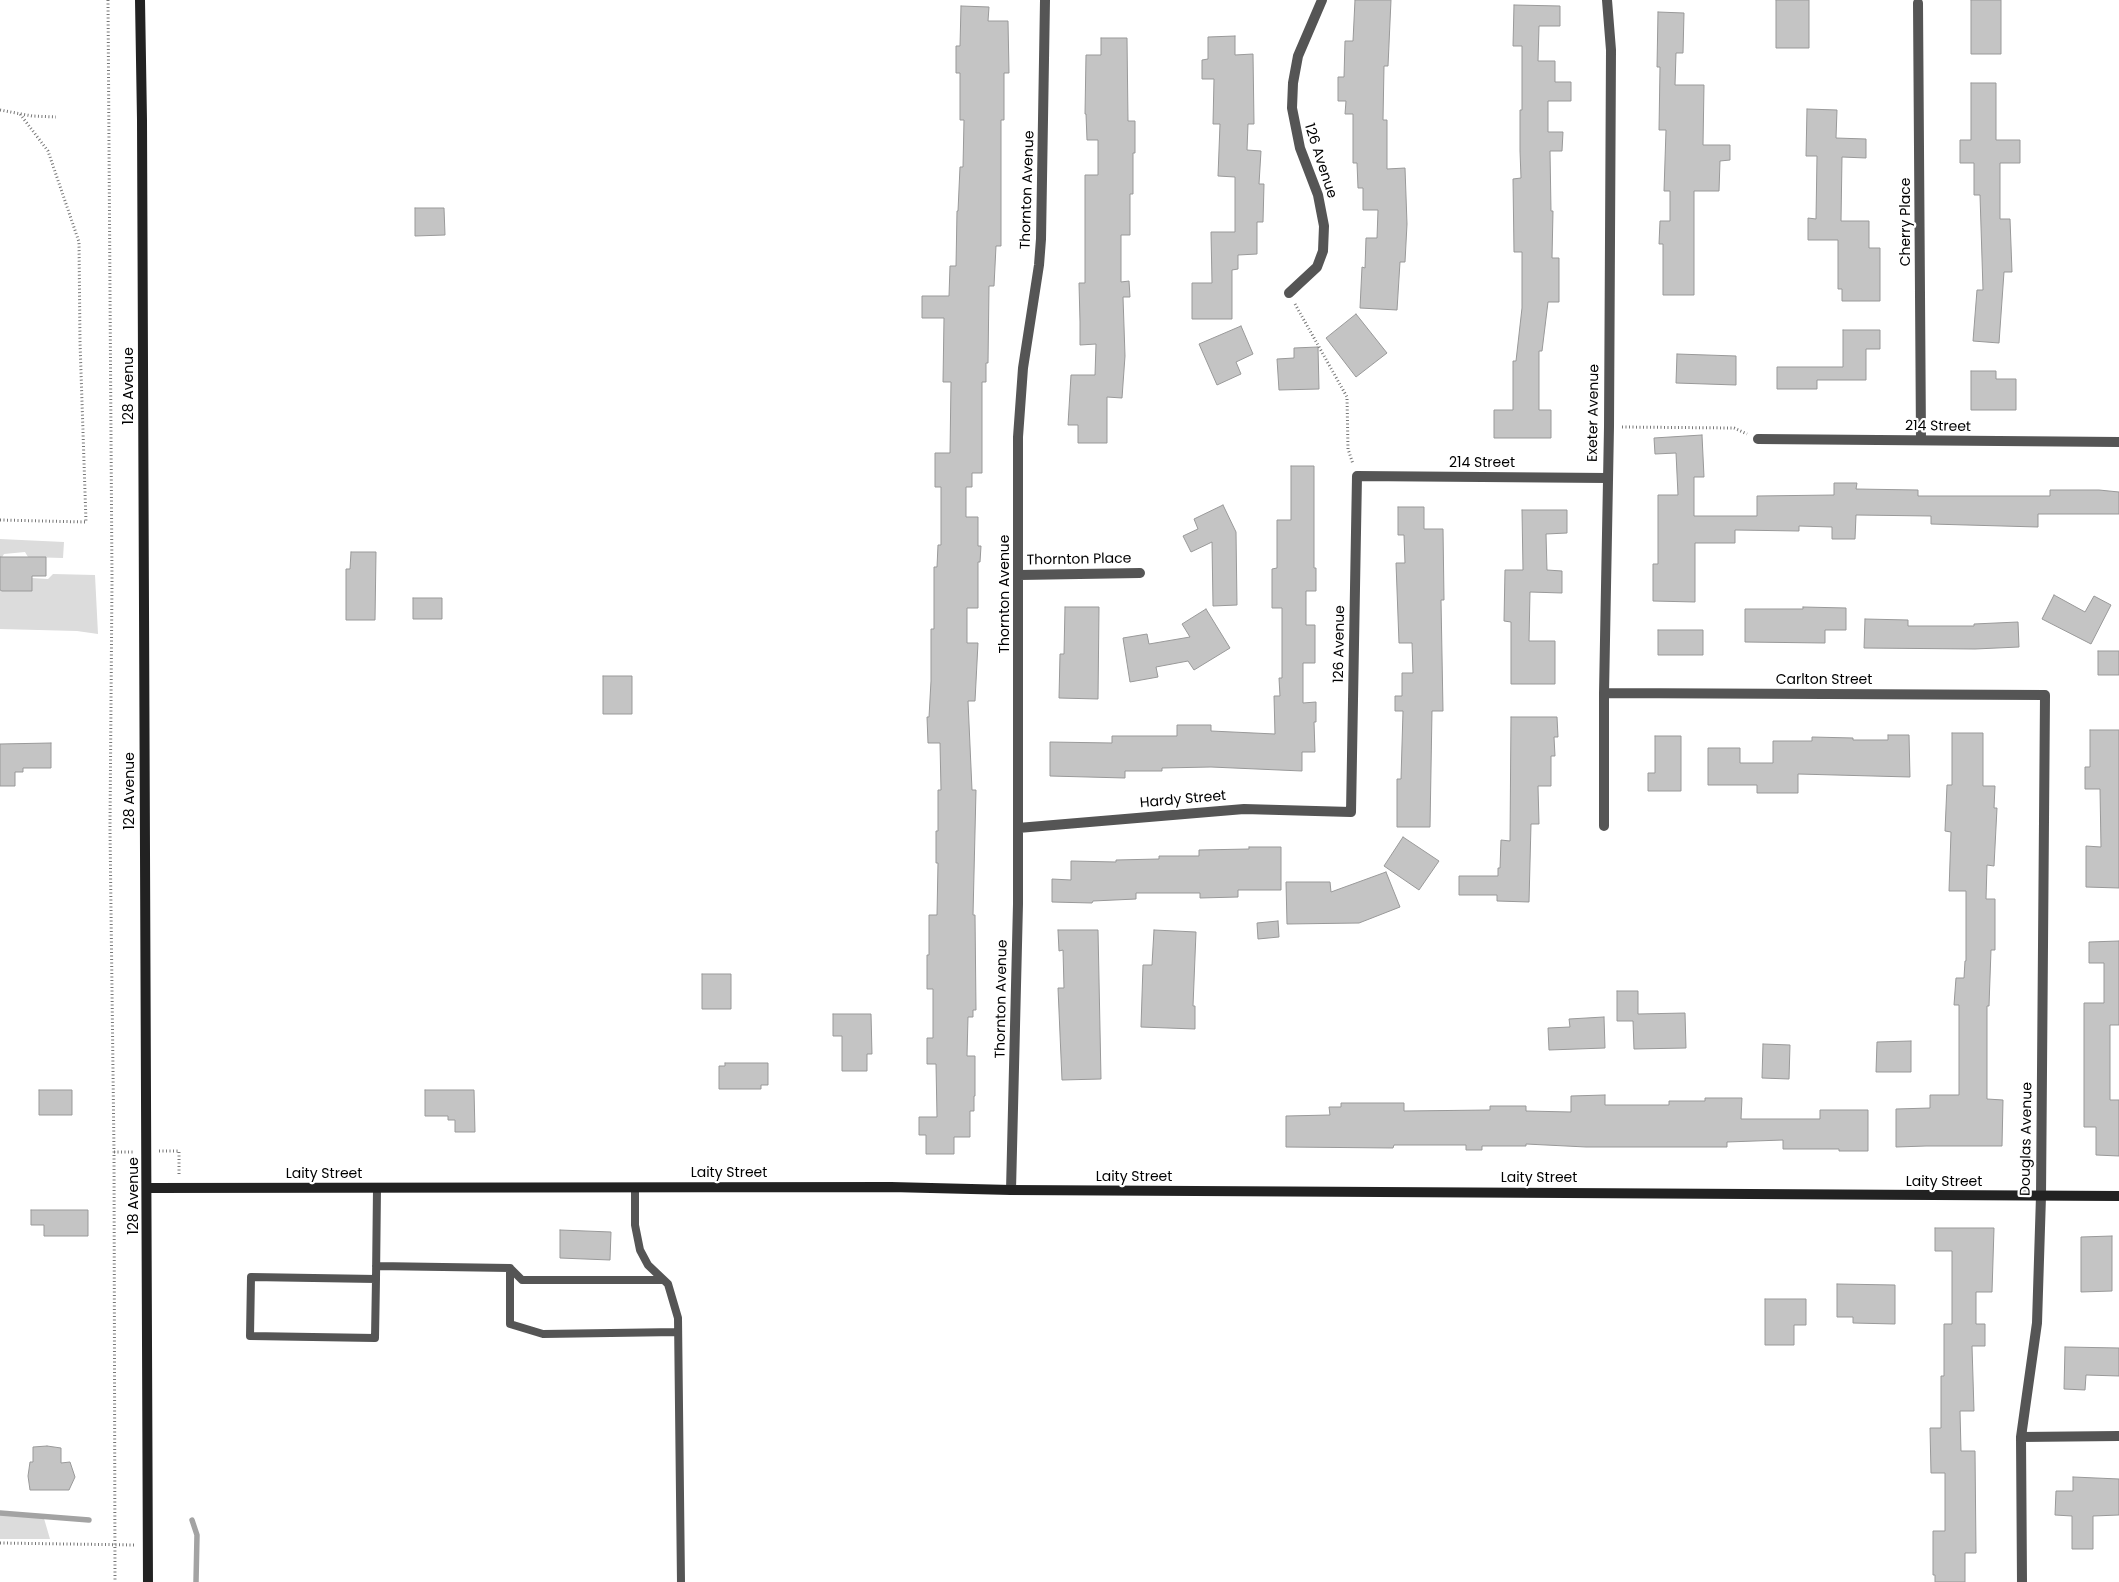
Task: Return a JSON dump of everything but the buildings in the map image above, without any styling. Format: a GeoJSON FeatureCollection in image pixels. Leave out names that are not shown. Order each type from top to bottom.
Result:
{"type":"FeatureCollection","features":[{"type":"Feature","properties":{"kind":"street","name":"128 Avenue"},"geometry":{"type":"LineString","coordinates":[[140,0],[148,1188],[146,1377],[148,1582]]}},
{"type":"Feature","properties":{"kind":"street","name":"Thornton Avenue"},"geometry":{"type":"LineString","coordinates":[[1012,1190],[1018,828],[1019,417],[1023,368],[1039,265],[1041,238],[1045,0]]}},
{"type":"Feature","properties":{"kind":"street","name":"126 Avenue"},"geometry":{"type":"LineString","coordinates":[[1289,293],[1317,267],[1323,250],[1324,226],[1320,203],[1300,148],[1292,108],[1293,82],[1298,56],[1322,0]]}},
{"type":"Feature","properties":{"kind":"street","name":"Exeter Avenue"},"geometry":{"type":"LineString","coordinates":[[1604,826],[1611,50],[1607,0]]}},
{"type":"Feature","properties":{"kind":"street","name":"Cherry Place"},"geometry":{"type":"LineString","coordinates":[[1918,4],[1921,440]]}},
{"type":"Feature","properties":{"kind":"street","name":"214 Street"},"geometry":{"type":"LineString","coordinates":[[1758,439],[2119,442]]}},
{"type":"Feature","properties":{"kind":"street","name":"126 Avenue"},"geometry":{"type":"LineString","coordinates":[[1351,812],[1358,476]]}},
{"type":"Feature","properties":{"kind":"street","name":"214 Street"},"geometry":{"type":"LineString","coordinates":[[1358,476],[1607,478]]}},
{"type":"Feature","properties":{"kind":"street","name":"Thornton Place"},"geometry":{"type":"LineString","coordinates":[[1019,575],[1140,573]]}},
{"type":"Feature","properties":{"kind":"street","name":"Carlton Street"},"geometry":{"type":"LineString","coordinates":[[1604,693],[2045,695]]}},
{"type":"Feature","properties":{"kind":"street","name":"Douglas Avenue"},"geometry":{"type":"LineString","coordinates":[[2022,1582],[2021,1437],[2037,1323],[2045,695]]}},
{"type":"Feature","properties":{"kind":"street","name":"Hardy Street"},"geometry":{"type":"LineString","coordinates":[[1018,828],[1244,809],[1351,812]]}},
{"type":"Feature","properties":{"kind":"street","name":"Laity Street"},"geometry":{"type":"LineString","coordinates":[[148,1188],[891,1187],[1012,1190],[2119,1196]]}},
{"type":"Feature","properties":{"kind":"street"},"geometry":{"type":"LineString","coordinates":[[2021,1437],[2119,1436]]}},
{"type":"Feature","properties":{"kind":"lane"},"geometry":{"type":"LineString","coordinates":[[635,1187],[635,1225],[640,1250],[648,1265],[668,1284],[678,1318],[681,1582]]}},
{"type":"Feature","properties":{"kind":"lane"},"geometry":{"type":"LineString","coordinates":[[376,1279],[251,1277],[250,1336],[375,1338],[376,1279],[377,1188]]}},
{"type":"Feature","properties":{"kind":"lane"},"geometry":{"type":"LineString","coordinates":[[376,1266],[510,1268],[522,1280],[663,1280]]}},
{"type":"Feature","properties":{"kind":"lane"},"geometry":{"type":"LineString","coordinates":[[510,1268],[510,1324],[543,1334],[678,1332]]}},
{"type":"Feature","properties":{"kind":"path"},"geometry":{"type":"LineString","coordinates":[[108,0],[112,580],[110,828],[114,1188],[115,1582]]}},
{"type":"Feature","properties":{"kind":"path"},"geometry":{"type":"LineString","coordinates":[[0,110],[56,117]]}},
{"type":"Feature","properties":{"kind":"path"},"geometry":{"type":"LineString","coordinates":[[0,520],[86,522],[79,242],[48,150],[20,114]]}},
{"type":"Feature","properties":{"kind":"path"},"geometry":{"type":"LineString","coordinates":[[1289,293],[1347,397],[1348,449],[1358,476]]}},
{"type":"Feature","properties":{"kind":"path"},"geometry":{"type":"LineString","coordinates":[[1609,427],[1734,428],[1758,439]]}},
{"type":"Feature","properties":{"kind":"path"},"geometry":{"type":"LineString","coordinates":[[179,1151],[179,1188]]}},
{"type":"Feature","properties":{"kind":"path"},"geometry":{"type":"LineString","coordinates":[[0,1543],[148,1545]]}},
{"type":"Feature","properties":{"kind":"shaded area"},"geometry":{"type":"Polygon","coordinates":[[[0,539],[64,542],[63,558],[28,557],[25,552],[4,554],[0,561],[0,539]]]}},
{"type":"Feature","properties":{"kind":"shaded area"},"geometry":{"type":"Polygon","coordinates":[[[53,574],[95,575],[98,634],[77,631],[0,629],[0,591],[31,591],[32,578],[48,579],[53,574]]]}},
{"type":"Feature","properties":{"kind":"shaded area"},"geometry":{"type":"Polygon","coordinates":[[[0,1514],[43,1515],[50,1539],[0,1539],[0,1514]]]}},
{"type":"Feature","properties":{"kind":"waterway"},"geometry":{"type":"LineString","coordinates":[[0,1513],[89,1520]]}},
{"type":"Feature","properties":{"kind":"waterway"},"geometry":{"type":"LineString","coordinates":[[192,1520],[197,1535],[196,1582]]}}]}
